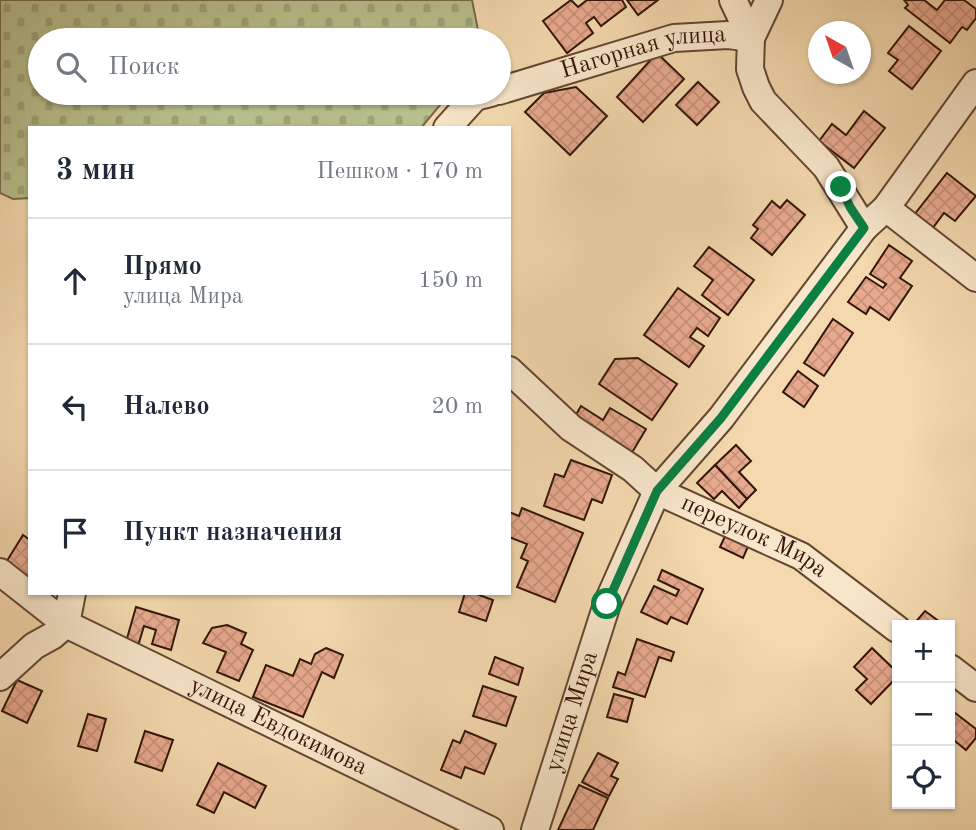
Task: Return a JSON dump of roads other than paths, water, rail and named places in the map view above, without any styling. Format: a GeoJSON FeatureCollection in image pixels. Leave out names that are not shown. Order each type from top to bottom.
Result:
{"type":"FeatureCollection","features":[{"type":"Feature","properties":{"kind":"street"},"geometry":{"type":"LineString","coordinates":[[733,0],[751,38],[751,69],[763,101],[826,167],[864,228]]}},
{"type":"Feature","properties":{"kind":"street","name":"Нагорная улица"},"geometry":{"type":"LineString","coordinates":[[511,87],[674,38],[728,35],[751,38],[769,0]]}},
{"type":"Feature","properties":{"kind":"street","name":"улица Мира"},"geometry":{"type":"LineString","coordinates":[[535,830],[607,604],[657,491],[721,418],[864,228],[887,208],[976,83]]}},
{"type":"Feature","properties":{"kind":"street"},"geometry":{"type":"LineString","coordinates":[[449,126],[468,105]]}},
{"type":"Feature","properties":{"kind":"street"},"geometry":{"type":"LineString","coordinates":[[887,208],[976,278]]}},
{"type":"Feature","properties":{"kind":"street","name":"переулок Мира"},"geometry":{"type":"LineString","coordinates":[[511,372],[571,428],[633,469],[657,491],[801,556],[892,625]]}},
{"type":"Feature","properties":{"kind":"street","name":"улица Евдокимова"},"geometry":{"type":"LineString","coordinates":[[0,572],[28,594]]}},
{"type":"Feature","properties":{"kind":"street","name":"улица Евдокимова"},"geometry":{"type":"LineString","coordinates":[[29,595],[66,624],[490,830]]}},
{"type":"Feature","properties":{"kind":"street"},"geometry":{"type":"LineString","coordinates":[[0,677],[34,646],[66,624],[72,595]]}},
{"type":"Feature","properties":{"kind":"street"},"geometry":{"type":"LineString","coordinates":[[955,672],[976,688]]}}]}
